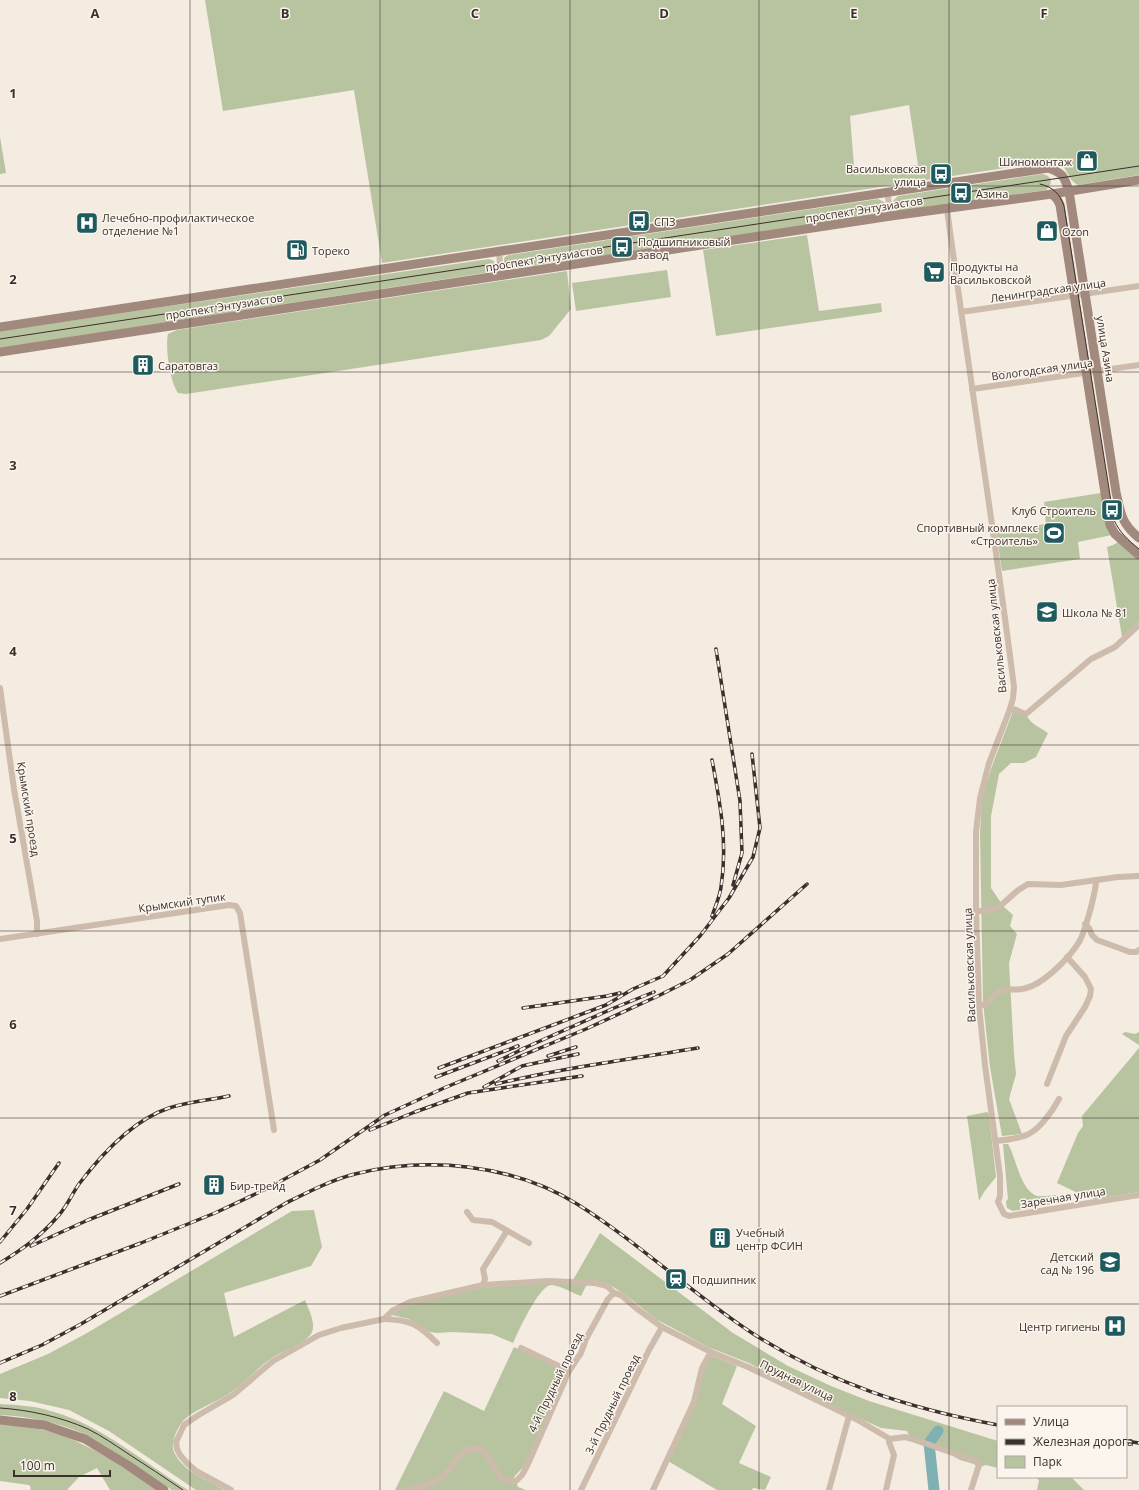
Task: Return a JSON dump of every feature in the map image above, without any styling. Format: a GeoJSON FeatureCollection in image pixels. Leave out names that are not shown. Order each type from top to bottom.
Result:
{"type":"FeatureCollection","features":[{"type":"Feature","properties":{"kind":"main road","name":"улица Азина"},"geometry":{"type":"LineString","coordinates":[[1048,168],[1060,172],[1064,177],[1069,191],[1121,517],[1131,531],[1139,538]]}},
{"type":"Feature","properties":{"kind":"main road","name":"проспект Энтузиастов"},"geometry":{"type":"LineString","coordinates":[[0,327],[887,191],[1048,168]]}},
{"type":"Feature","properties":{"kind":"main road","name":"проспект Энтузиастов"},"geometry":{"type":"LineString","coordinates":[[0,352],[891,216],[1052,194],[1139,180]]}},
{"type":"Feature","properties":{"kind":"main road","name":"улица Азина"},"geometry":{"type":"LineString","coordinates":[[1052,194],[1060,205],[1110,525],[1120,540],[1139,555]]}},
{"type":"Feature","properties":{"kind":"main road"},"geometry":{"type":"LineString","coordinates":[[0,1420],[44,1425],[85,1439],[126,1464],[164,1490]]}},
{"type":"Feature","properties":{"kind":"street"},"geometry":{"type":"LineString","coordinates":[[887,191],[891,216]]}},
{"type":"Feature","properties":{"kind":"street","name":"Васильковская улица"},"geometry":{"type":"LineString","coordinates":[[947,209],[1013,680],[1013,698],[989,763],[980,798],[976,832],[976,911],[979,1006],[985,1065],[1000,1176],[1000,1196],[998,1202]]}},
{"type":"Feature","properties":{"kind":"street"},"geometry":{"type":"LineString","coordinates":[[499,251],[501,276]]}},
{"type":"Feature","properties":{"kind":"street","name":"Ленинградская улица"},"geometry":{"type":"LineString","coordinates":[[961,312],[1139,286]]}},
{"type":"Feature","properties":{"kind":"street","name":"Вологодская улица"},"geometry":{"type":"LineString","coordinates":[[972,389],[1139,365]]}},
{"type":"Feature","properties":{"kind":"street"},"geometry":{"type":"LineString","coordinates":[[1010,709],[1026,714],[1091,659],[1115,647],[1139,625]]}},
{"type":"Feature","properties":{"kind":"street","name":"Крымский проезд"},"geometry":{"type":"LineString","coordinates":[[0,688],[14,789],[37,921],[37,934]]}},
{"type":"Feature","properties":{"kind":"street"},"geometry":{"type":"LineString","coordinates":[[976,911],[985,911],[999,907],[1017,891],[1028,884],[1061,885],[1118,877],[1139,876]]}},
{"type":"Feature","properties":{"kind":"street"},"geometry":{"type":"LineString","coordinates":[[979,1006],[987,1004],[997,992],[1002,990],[1020,990],[1033,986],[1046,977],[1067,957],[1079,941],[1095,893],[1096,880]]}},
{"type":"Feature","properties":{"kind":"street","name":"Крымский тупик"},"geometry":{"type":"LineString","coordinates":[[0,940],[236,906],[240,913],[274,1130]]}},
{"type":"Feature","properties":{"kind":"street"},"geometry":{"type":"LineString","coordinates":[[1085,924],[1097,940],[1130,952],[1136,952],[1139,950]]}},
{"type":"Feature","properties":{"kind":"street"},"geometry":{"type":"LineString","coordinates":[[1047,1084],[1066,1036],[1085,1007],[1090,996],[1091,989],[1085,977],[1067,957]]}},
{"type":"Feature","properties":{"kind":"street"},"geometry":{"type":"LineString","coordinates":[[996,1141],[1018,1138],[1030,1133],[1053,1110],[1059,1099]]}},
{"type":"Feature","properties":{"kind":"street","name":"Заречная улица"},"geometry":{"type":"LineString","coordinates":[[998,1202],[1004,1214],[1009,1216],[1139,1196]]}},
{"type":"Feature","properties":{"kind":"street"},"geometry":{"type":"LineString","coordinates":[[467,1212],[473,1220],[492,1222],[529,1244]]}},
{"type":"Feature","properties":{"kind":"street"},"geometry":{"type":"LineString","coordinates":[[483,1285],[483,1269],[507,1231]]}},
{"type":"Feature","properties":{"kind":"street","name":"Прудная улица"},"geometry":{"type":"LineString","coordinates":[[384,1319],[392,1311],[410,1302],[483,1285],[548,1281],[595,1283],[607,1286],[614,1293],[622,1295],[636,1308],[662,1327],[711,1352],[748,1367],[849,1416],[890,1439]]}},
{"type":"Feature","properties":{"kind":"street","name":"4-й Прудный проезд"},"geometry":{"type":"LineString","coordinates":[[405,1490],[425,1486],[438,1480],[452,1466],[459,1454],[474,1448],[480,1450],[487,1456],[498,1475],[504,1480],[516,1481],[522,1475],[527,1466],[569,1371],[581,1353],[586,1339],[608,1299],[614,1293]]}},
{"type":"Feature","properties":{"kind":"street"},"geometry":{"type":"LineString","coordinates":[[231,1490],[196,1471],[187,1464],[176,1449],[176,1442],[184,1425],[233,1395],[273,1361],[319,1334],[384,1319],[400,1319],[408,1321],[428,1334],[437,1343]]}},
{"type":"Feature","properties":{"kind":"street","name":"3-й Прудный проезд"},"geometry":{"type":"LineString","coordinates":[[581,1490],[649,1350],[662,1327]]}},
{"type":"Feature","properties":{"kind":"street"},"geometry":{"type":"LineString","coordinates":[[521,1348],[569,1371]]}},
{"type":"Feature","properties":{"kind":"street"},"geometry":{"type":"LineString","coordinates":[[653,1490],[694,1402],[702,1368],[711,1352]]}},
{"type":"Feature","properties":{"kind":"street"},"geometry":{"type":"LineString","coordinates":[[828,1490],[849,1416]]}},
{"type":"Feature","properties":{"kind":"street"},"geometry":{"type":"LineString","coordinates":[[886,1490],[894,1455],[889,1442],[890,1439],[905,1437],[976,1461],[979,1465],[971,1490]]}},
{"type":"Feature","properties":{"kind":"green space"},"geometry":{"type":"Polygon","coordinates":[[[205,0],[1139,0],[1139,175],[1078,185],[1071,179],[1061,165],[1051,161],[382,263],[354,90],[223,111],[205,0]],[[909,105],[850,116],[854,166],[859,172],[918,165],[909,105]]]}},
{"type":"Feature","properties":{"kind":"green space"},"geometry":{"type":"Polygon","coordinates":[[[0,137],[6,173],[0,174],[0,137]]]}},
{"type":"Feature","properties":{"kind":"green space"},"geometry":{"type":"Polygon","coordinates":[[[1042,174],[1048,176],[1051,180],[1049,187],[1046,190],[901,212],[895,210],[893,201],[898,196],[1042,174]]]}},
{"type":"Feature","properties":{"kind":"green space"},"geometry":{"type":"Polygon","coordinates":[[[878,199],[884,202],[885,209],[881,215],[511,269],[505,267],[504,259],[509,255],[878,199]]]}},
{"type":"Feature","properties":{"kind":"green space"},"geometry":{"type":"Polygon","coordinates":[[[807,235],[819,311],[881,303],[882,312],[716,336],[703,250],[807,235]]]}},
{"type":"Feature","properties":{"kind":"green space"},"geometry":{"type":"Polygon","coordinates":[[[489,259],[494,261],[494,267],[491,272],[0,348],[0,331],[489,259]]]}},
{"type":"Feature","properties":{"kind":"green space"},"geometry":{"type":"Polygon","coordinates":[[[667,270],[671,297],[576,311],[572,283],[667,270]]]}},
{"type":"Feature","properties":{"kind":"green space"},"geometry":{"type":"Polygon","coordinates":[[[567,271],[571,309],[549,336],[541,340],[186,394],[178,393],[175,388],[169,365],[167,340],[168,334],[177,330],[567,271]]]}},
{"type":"Feature","properties":{"kind":"green space","name":"Спортивный комплекс «Строитель»"},"geometry":{"type":"Polygon","coordinates":[[[1101,493],[1112,535],[1078,542],[1080,559],[1002,571],[996,531],[1046,524],[1044,502],[1101,493]]]}},
{"type":"Feature","properties":{"kind":"green space"},"geometry":{"type":"Polygon","coordinates":[[[1118,542],[1139,559],[1139,621],[1122,637],[1107,547],[1118,542]]]}},
{"type":"Feature","properties":{"kind":"green space"},"geometry":{"type":"Polygon","coordinates":[[[1015,706],[1025,711],[1028,719],[1048,733],[1036,757],[1024,763],[1011,763],[999,774],[991,816],[991,888],[1004,907],[1013,915],[1010,926],[1017,934],[1009,963],[1016,1074],[1009,1099],[1022,1134],[1002,1136],[990,1067],[983,1002],[980,833],[982,798],[992,766],[1015,706]]]}},
{"type":"Feature","properties":{"kind":"green space"},"geometry":{"type":"Polygon","coordinates":[[[1125,1032],[1135,1034],[1139,1032],[1139,1045],[1122,1034],[1125,1032]]]}},
{"type":"Feature","properties":{"kind":"green space"},"geometry":{"type":"Polygon","coordinates":[[[1139,1048],[1139,1192],[1095,1199],[1086,1197],[1057,1183],[1078,1133],[1083,1126],[1082,1116],[1139,1048]]]}},
{"type":"Feature","properties":{"kind":"green space"},"geometry":{"type":"Polygon","coordinates":[[[987,1112],[989,1114],[996,1177],[979,1201],[967,1116],[987,1112]]]}},
{"type":"Feature","properties":{"kind":"green space"},"geometry":{"type":"Polygon","coordinates":[[[1003,1144],[1008,1144],[1022,1180],[1031,1193],[1037,1196],[1059,1195],[1061,1199],[1057,1203],[1013,1211],[1007,1208],[1006,1201],[1008,1199],[1003,1144]]]}},
{"type":"Feature","properties":{"kind":"green space"},"geometry":{"type":"Polygon","coordinates":[[[314,1210],[322,1247],[311,1266],[224,1293],[234,1337],[305,1300],[310,1311],[313,1324],[310,1336],[300,1343],[276,1355],[230,1393],[187,1417],[176,1432],[173,1448],[178,1459],[189,1470],[224,1490],[196,1490],[109,1431],[69,1410],[30,1401],[0,1398],[0,1374],[48,1354],[87,1333],[292,1211],[314,1210]]]}},
{"type":"Feature","properties":{"kind":"green space"},"geometry":{"type":"Polygon","coordinates":[[[600,1233],[733,1333],[788,1366],[831,1386],[869,1401],[997,1441],[997,1468],[986,1465],[976,1466],[951,1455],[912,1442],[907,1431],[881,1428],[798,1390],[749,1363],[708,1347],[656,1319],[623,1293],[608,1284],[573,1280],[600,1233]]]}},
{"type":"Feature","properties":{"kind":"green space"},"geometry":{"type":"Polygon","coordinates":[[[537,1283],[587,1284],[581,1296],[563,1288],[552,1285],[547,1286],[530,1309],[513,1343],[492,1334],[430,1332],[409,1319],[392,1315],[393,1312],[403,1306],[481,1288],[537,1283]]]}},
{"type":"Feature","properties":{"kind":"green space"},"geometry":{"type":"Polygon","coordinates":[[[514,1347],[563,1369],[565,1373],[525,1465],[514,1477],[518,1487],[526,1490],[395,1490],[444,1391],[484,1411],[514,1347]]]}},
{"type":"Feature","properties":{"kind":"green space"},"geometry":{"type":"Polygon","coordinates":[[[713,1356],[737,1366],[722,1404],[756,1426],[739,1463],[771,1477],[765,1490],[753,1488],[752,1490],[717,1490],[668,1461],[704,1368],[710,1357],[713,1356]]]}},
{"type":"Feature","properties":{"kind":"green space"},"geometry":{"type":"Polygon","coordinates":[[[0,1404],[41,1408],[72,1418],[123,1446],[188,1490],[172,1490],[108,1448],[77,1431],[44,1421],[0,1415],[0,1404]]]}},
{"type":"Feature","properties":{"kind":"green space"},"geometry":{"type":"Polygon","coordinates":[[[0,1424],[23,1426],[64,1436],[121,1465],[157,1490],[110,1490],[97,1468],[79,1477],[67,1490],[30,1490],[31,1488],[29,1485],[0,1481],[0,1424]]]}},
{"type":"Feature","properties":{"kind":"green space"},"geometry":{"type":"Polygon","coordinates":[[[1037,1478],[1072,1478],[1084,1490],[1037,1490],[1039,1481],[1037,1478]]]}},
{"type":"Feature","properties":{"kind":"waterway"},"geometry":{"type":"LineString","coordinates":[[934,1490],[929,1443],[938,1431]]}},
{"type":"Feature","properties":{"kind":"tram line"},"geometry":{"type":"LineString","coordinates":[[0,339],[1139,166]]}},
{"type":"Feature","properties":{"kind":"tram line"},"geometry":{"type":"LineString","coordinates":[[1040,184],[1049,187],[1055,192],[1064,206],[1114,520],[1125,536],[1139,549]]}},
{"type":"Feature","properties":{"kind":"tram line"},"geometry":{"type":"LineString","coordinates":[[0,1408],[23,1410],[45,1415],[88,1429],[183,1490]]}},
{"type":"Feature","properties":{"kind":"railway"},"geometry":{"type":"LineString","coordinates":[[716,649],[740,801],[742,853],[733,885]]}},
{"type":"Feature","properties":{"kind":"railway"},"geometry":{"type":"LineString","coordinates":[[439,1068],[606,1005],[633,989],[663,976],[700,936],[729,898],[753,857],[760,828],[752,754]]}},
{"type":"Feature","properties":{"kind":"railway"},"geometry":{"type":"LineString","coordinates":[[712,760],[720,807],[724,855],[719,898],[712,916]]}},
{"type":"Feature","properties":{"kind":"railway"},"geometry":{"type":"LineString","coordinates":[[0,1296],[141,1243],[215,1213],[266,1189],[320,1160],[385,1115],[444,1088],[586,1029],[690,980],[728,954],[807,884]]}},
{"type":"Feature","properties":{"kind":"railway"},"geometry":{"type":"LineString","coordinates":[[520,1050],[614,1008],[654,992]]}},
{"type":"Feature","properties":{"kind":"railway"},"geometry":{"type":"LineString","coordinates":[[523,1008],[620,993]]}},
{"type":"Feature","properties":{"kind":"railway"},"geometry":{"type":"LineString","coordinates":[[436,1077],[518,1046]]}},
{"type":"Feature","properties":{"kind":"railway"},"geometry":{"type":"LineString","coordinates":[[548,1056],[576,1047]]}},
{"type":"Feature","properties":{"kind":"railway"},"geometry":{"type":"LineString","coordinates":[[498,1061],[525,1048]]}},
{"type":"Feature","properties":{"kind":"railway"},"geometry":{"type":"LineString","coordinates":[[496,1084],[571,1068],[698,1048]]}},
{"type":"Feature","properties":{"kind":"railway"},"geometry":{"type":"LineString","coordinates":[[484,1087],[522,1066],[578,1054]]}},
{"type":"Feature","properties":{"kind":"railway"},"geometry":{"type":"LineString","coordinates":[[370,1130],[468,1093],[582,1076]]}},
{"type":"Feature","properties":{"kind":"railway"},"geometry":{"type":"LineString","coordinates":[[0,1263],[31,1242],[52,1223],[67,1204],[79,1184],[97,1162],[119,1140],[143,1121],[169,1108],[229,1096]]}},
{"type":"Feature","properties":{"kind":"railway"},"geometry":{"type":"LineString","coordinates":[[0,1242],[27,1209],[59,1163]]}},
{"type":"Feature","properties":{"kind":"railway"},"geometry":{"type":"LineString","coordinates":[[0,1363],[42,1345],[81,1324],[286,1203],[320,1187],[355,1174],[383,1168],[411,1165],[440,1165],[469,1167],[498,1172],[552,1190],[600,1219],[729,1318],[781,1351],[840,1380],[901,1402],[997,1425]]}},
{"type":"Feature","properties":{"kind":"railway"},"geometry":{"type":"LineString","coordinates":[[31,1246],[88,1220],[179,1184]]}},
{"type":"Feature","properties":{"kind":"railway"},"geometry":{"type":"LineString","coordinates":[[1127,1441],[1139,1443]]}},
{"type":"Feature","properties":{"kind":"place","name":"Шиномонтаж"},"geometry":{"type":"Point","coordinates":[1087,161]}},
{"type":"Feature","properties":{"kind":"place","name":"Васильковская улица"},"geometry":{"type":"Point","coordinates":[941,174]}},
{"type":"Feature","properties":{"kind":"place","name":"Азина"},"geometry":{"type":"Point","coordinates":[961,193]}},
{"type":"Feature","properties":{"kind":"place","name":"СПЗ"},"geometry":{"type":"Point","coordinates":[639,221]}},
{"type":"Feature","properties":{"kind":"place","name":"Лечебно-профилактическое отделение №1"},"geometry":{"type":"Point","coordinates":[87,223]}},
{"type":"Feature","properties":{"kind":"place","name":"Ozon"},"geometry":{"type":"Point","coordinates":[1047,231]}},
{"type":"Feature","properties":{"kind":"place","name":"Подшипниковый завод"},"geometry":{"type":"Point","coordinates":[622,247]}},
{"type":"Feature","properties":{"kind":"place","name":"Тореко"},"geometry":{"type":"Point","coordinates":[297,250]}},
{"type":"Feature","properties":{"kind":"place","name":"Продукты на Васильковской"},"geometry":{"type":"Point","coordinates":[934,272]}},
{"type":"Feature","properties":{"kind":"place","name":"Саратовгаз"},"geometry":{"type":"Point","coordinates":[143,365]}},
{"type":"Feature","properties":{"kind":"place","name":"Клуб Строитель"},"geometry":{"type":"Point","coordinates":[1112,510]}},
{"type":"Feature","properties":{"kind":"place","name":"Спортивный комплекс «Строитель»"},"geometry":{"type":"Point","coordinates":[1054,533]}},
{"type":"Feature","properties":{"kind":"place","name":"Школа № 81"},"geometry":{"type":"Point","coordinates":[1047,612]}},
{"type":"Feature","properties":{"kind":"place","name":"Бир-трейд"},"geometry":{"type":"Point","coordinates":[214,1185]}},
{"type":"Feature","properties":{"kind":"place","name":"Учебный центр ФСИН"},"geometry":{"type":"Point","coordinates":[720,1238]}},
{"type":"Feature","properties":{"kind":"place","name":"Детский сад № 196"},"geometry":{"type":"Point","coordinates":[1110,1262]}},
{"type":"Feature","properties":{"kind":"place","name":"Подшипник"},"geometry":{"type":"Point","coordinates":[676,1279]}},
{"type":"Feature","properties":{"kind":"place","name":"Центр гигиены"},"geometry":{"type":"Point","coordinates":[1115,1326]}}]}
